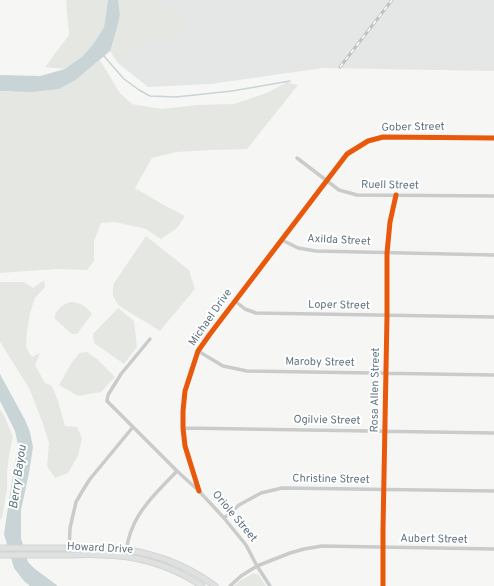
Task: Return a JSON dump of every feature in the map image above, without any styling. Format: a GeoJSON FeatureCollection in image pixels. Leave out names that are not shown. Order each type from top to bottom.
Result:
{"type":"FeatureCollection","features":[{"type":"Feature","properties":{"kind":"main road","name":"Howard Drive"},"geometry":{"type":"LineString","coordinates":[[0,548],[70,547],[127,549],[165,558],[193,571],[215,586]]}},
{"type":"Feature","properties":{"kind":"main road","name":"Howard Drive"},"geometry":{"type":"LineString","coordinates":[[0,555],[125,556],[156,563],[176,571],[202,586]]}},
{"type":"Feature","properties":{"kind":"main road"},"geometry":{"type":"LineString","coordinates":[[176,571],[179,564]]}},
{"type":"Feature","properties":{"kind":"street","name":"Gober Street"},"geometry":{"type":"LineString","coordinates":[[327,182],[347,154],[368,141],[383,137],[494,138]]}},
{"type":"Feature","properties":{"kind":"street","name":"Ruell Street"},"geometry":{"type":"LineString","coordinates":[[297,158],[339,190],[357,195],[494,196]]}},
{"type":"Feature","properties":{"kind":"street","name":"Michael Drive"},"geometry":{"type":"LineString","coordinates":[[199,491],[185,446],[183,428],[185,391],[198,351],[327,182]]}},
{"type":"Feature","properties":{"kind":"street","name":"Rosa Allen Street"},"geometry":{"type":"LineString","coordinates":[[383,586],[388,316],[387,253],[390,222],[396,195]]}},
{"type":"Feature","properties":{"kind":"street","name":"Axilda Street"},"geometry":{"type":"LineString","coordinates":[[282,240],[298,248],[316,251],[494,255]]}},
{"type":"Feature","properties":{"kind":"street","name":"Loper Street"},"geometry":{"type":"LineString","coordinates":[[235,301],[245,309],[256,313],[494,317]]}},
{"type":"Feature","properties":{"kind":"street","name":"Oriole Street"},"geometry":{"type":"LineString","coordinates":[[150,339],[121,374],[108,395],[107,401],[199,491],[224,518],[246,545],[270,586]]}},
{"type":"Feature","properties":{"kind":"street","name":"Maroby Street"},"geometry":{"type":"LineString","coordinates":[[198,351],[223,366],[247,371],[494,375]]}},
{"type":"Feature","properties":{"kind":"street"},"geometry":{"type":"LineString","coordinates":[[69,555],[70,528],[76,502],[83,490],[133,427]]}},
{"type":"Feature","properties":{"kind":"street","name":"Ogilvie Street"},"geometry":{"type":"LineString","coordinates":[[183,428],[494,433]]}},
{"type":"Feature","properties":{"kind":"street"},"geometry":{"type":"LineString","coordinates":[[125,556],[132,528],[136,520],[147,504],[177,471]]}},
{"type":"Feature","properties":{"kind":"street","name":"Christine Street"},"geometry":{"type":"LineString","coordinates":[[224,518],[239,505],[261,493],[282,488],[494,491]]}},
{"type":"Feature","properties":{"kind":"street","name":"Aubert Street"},"geometry":{"type":"LineString","coordinates":[[230,586],[248,570],[257,566],[290,553],[322,546],[494,550]]}},
{"type":"Feature","properties":{"kind":"shaded area"},"geometry":{"type":"Polygon","coordinates":[[[66,0],[108,0],[104,27],[94,43],[83,56],[65,69],[45,67],[69,35],[66,0]]]}},
{"type":"Feature","properties":{"kind":"shaded area"},"geometry":{"type":"Polygon","coordinates":[[[118,0],[494,0],[494,71],[323,68],[211,84],[148,87],[118,63],[110,51],[120,15],[118,0]]]}},
{"type":"Feature","properties":{"kind":"shaded area"},"geometry":{"type":"Polygon","coordinates":[[[118,0],[153,0],[186,20],[177,37],[145,45],[118,63],[110,51],[120,15],[118,0]]]}},
{"type":"Feature","properties":{"kind":"shaded area"},"geometry":{"type":"Polygon","coordinates":[[[100,60],[120,93],[132,104],[161,109],[197,105],[234,104],[269,92],[287,82],[298,85],[247,149],[176,152],[152,158],[135,188],[185,216],[177,228],[161,239],[146,229],[115,222],[101,223],[94,241],[94,261],[87,270],[56,269],[0,273],[0,91],[10,92],[77,79],[100,60]]]}},
{"type":"Feature","properties":{"kind":"shaded area"},"geometry":{"type":"Polygon","coordinates":[[[146,236],[189,270],[195,289],[160,331],[118,305],[113,296],[114,283],[146,236]]]}},
{"type":"Feature","properties":{"kind":"shaded area"},"geometry":{"type":"Polygon","coordinates":[[[44,280],[45,287],[35,298],[30,313],[26,347],[32,357],[40,353],[35,365],[45,383],[52,386],[65,426],[77,427],[82,438],[78,456],[68,473],[55,478],[47,466],[49,443],[29,388],[0,342],[0,282],[24,282],[33,288],[44,280]]]}},
{"type":"Feature","properties":{"kind":"shaded area"},"geometry":{"type":"Polygon","coordinates":[[[70,302],[82,305],[92,314],[77,334],[72,334],[54,318],[60,308],[70,302]]]}},
{"type":"Feature","properties":{"kind":"shaded area"},"geometry":{"type":"Polygon","coordinates":[[[118,308],[134,321],[137,347],[124,364],[94,343],[93,334],[118,308]]]}},
{"type":"Feature","properties":{"kind":"shaded area"},"geometry":{"type":"Polygon","coordinates":[[[87,352],[98,360],[115,377],[101,392],[78,396],[59,385],[79,353],[87,352]]]}},
{"type":"Feature","properties":{"kind":"shaded area"},"geometry":{"type":"Polygon","coordinates":[[[0,409],[13,437],[7,472],[7,489],[2,518],[0,519],[0,409]]]}},
{"type":"Feature","properties":{"kind":"shaded area"},"geometry":{"type":"Polygon","coordinates":[[[254,573],[259,575],[266,586],[234,586],[241,580],[254,573]]]}},
{"type":"Feature","properties":{"kind":"water"},"geometry":{"type":"Polygon","coordinates":[[[108,0],[118,0],[120,15],[110,51],[77,79],[59,89],[31,92],[0,91],[0,75],[40,76],[65,69],[83,56],[94,43],[104,27],[108,0]]]}},
{"type":"Feature","properties":{"kind":"water","name":"Berry Bayou"},"geometry":{"type":"Polygon","coordinates":[[[0,374],[25,420],[30,432],[33,447],[21,510],[21,538],[28,562],[58,586],[30,586],[24,581],[14,568],[4,534],[18,445],[15,431],[0,401],[0,374]]]}},
{"type":"Feature","properties":{"kind":"waterway"},"geometry":{"type":"LineString","coordinates":[[103,55],[124,79],[150,96],[176,97],[232,91],[290,81]]}},
{"type":"Feature","properties":{"kind":"railway"},"geometry":{"type":"LineString","coordinates":[[340,67],[392,0]]}},
{"type":"Feature","properties":{"kind":"cycle path"},"geometry":{"type":"LineString","coordinates":[[199,491],[185,446],[183,428],[185,391],[198,351],[347,154],[368,141],[383,137],[494,138]]}},
{"type":"Feature","properties":{"kind":"cycle path"},"geometry":{"type":"LineString","coordinates":[[383,586],[387,253],[390,222],[396,195]]}}]}
